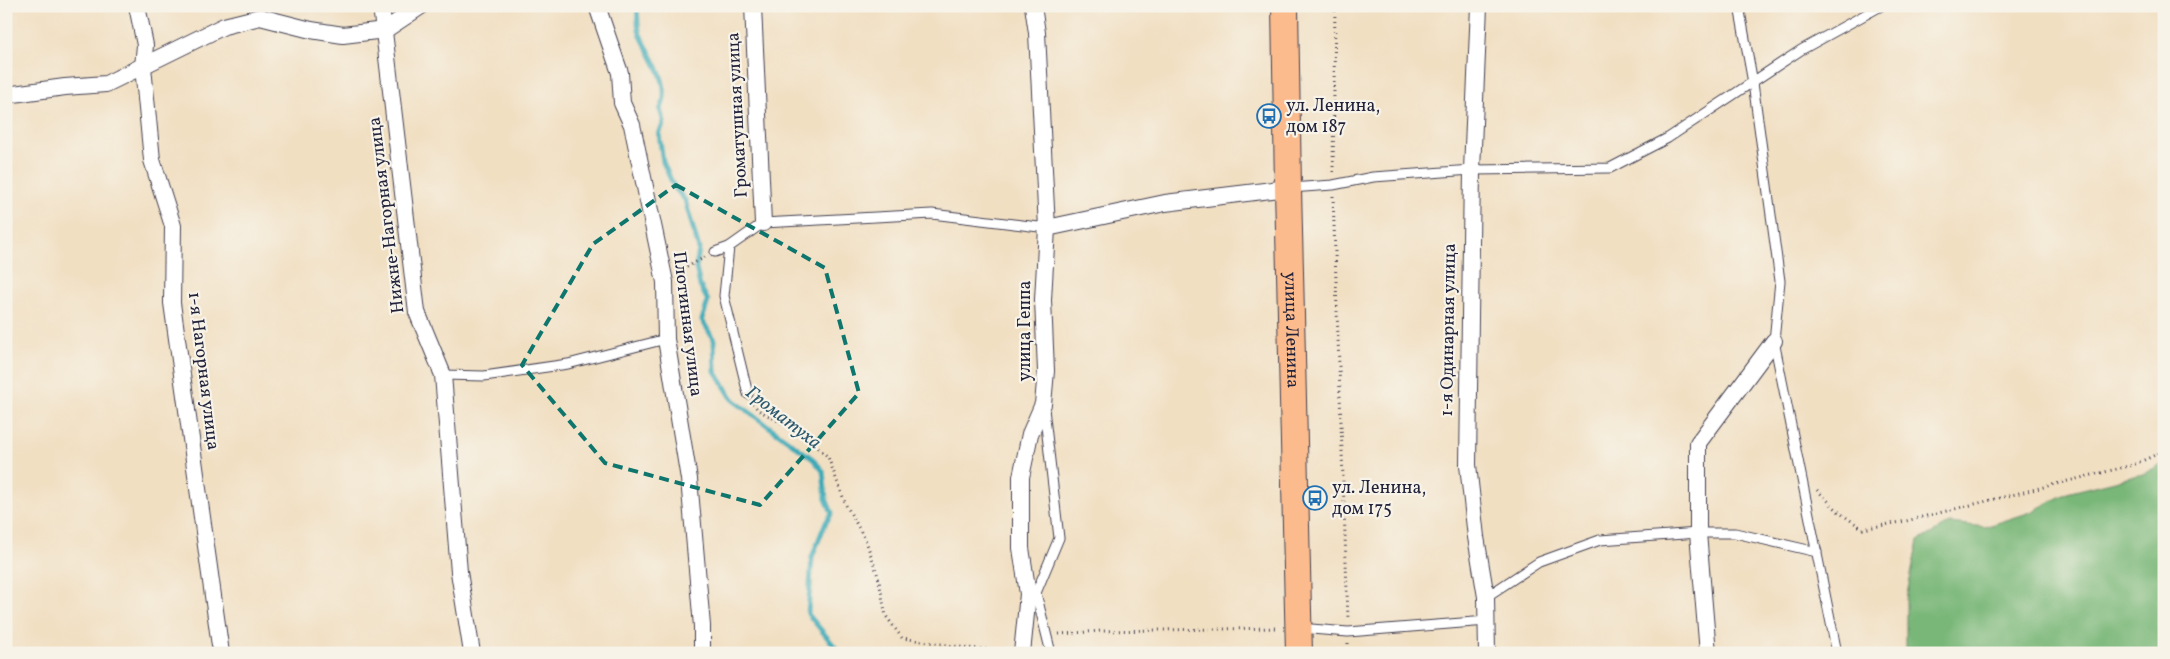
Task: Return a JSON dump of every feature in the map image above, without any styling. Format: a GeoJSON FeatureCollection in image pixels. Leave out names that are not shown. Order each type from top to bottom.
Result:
{"type":"FeatureCollection","features":[{"type":"Feature","properties":{"kind":"main road","name":"улица Ленина"},"geometry":{"type":"LineString","coordinates":[[1286,6],[1288,188],[1299,640]]}},
{"type":"Feature","properties":{"kind":"street","name":"1-я Нагорная улица"},"geometry":{"type":"LineString","coordinates":[[137,6],[145,45],[143,67],[152,160],[173,226],[172,303],[221,653]]}},
{"type":"Feature","properties":{"kind":"street","name":"Нижне-Нагорная улица"},"geometry":{"type":"LineString","coordinates":[[382,6],[417,312],[443,375],[460,572],[472,653]]}},
{"type":"Feature","properties":{"kind":"street"},"geometry":{"type":"LineString","coordinates":[[6,95],[106,84],[224,26],[260,17],[311,30],[343,35],[385,30],[421,6]]}},
{"type":"Feature","properties":{"kind":"street","name":"Плотинная улица"},"geometry":{"type":"LineString","coordinates":[[597,6],[620,73],[622,103],[632,125],[663,273],[666,339],[690,479],[702,626],[702,653]]}},
{"type":"Feature","properties":{"kind":"street","name":"Громатушная улица"},"geometry":{"type":"LineString","coordinates":[[753,6],[764,223]]}},
{"type":"Feature","properties":{"kind":"street","name":"улица Геппа"},"geometry":{"type":"LineString","coordinates":[[1022,652],[1032,594],[1021,548],[1021,477],[1030,434],[1043,404],[1046,371],[1043,300],[1048,228],[1037,33],[1033,6]]}},
{"type":"Feature","properties":{"kind":"street","name":"1-я Одинарная улица"},"geometry":{"type":"LineString","coordinates":[[1479,6],[1472,170],[1468,465],[1476,537],[1486,597],[1487,653]]}},
{"type":"Feature","properties":{"kind":"street"},"geometry":{"type":"LineString","coordinates":[[1048,228],[1165,203],[1288,188]]}},
{"type":"Feature","properties":{"kind":"street"},"geometry":{"type":"LineString","coordinates":[[1708,653],[1698,533],[1698,443],[1774,341]]}},
{"type":"Feature","properties":{"kind":"lane"},"geometry":{"type":"LineString","coordinates":[[1739,6],[1753,83],[1780,281],[1774,341],[1838,653]]}},
{"type":"Feature","properties":{"kind":"lane"},"geometry":{"type":"LineString","coordinates":[[1288,188],[1333,185],[1373,177],[1472,170],[1610,168],[1668,138],[1801,50],[1881,6]]}},
{"type":"Feature","properties":{"kind":"lane"},"geometry":{"type":"LineString","coordinates":[[714,252],[729,247],[764,223],[932,214],[1048,228]]}},
{"type":"Feature","properties":{"kind":"lane"},"geometry":{"type":"LineString","coordinates":[[729,247],[724,296],[748,394]]}},
{"type":"Feature","properties":{"kind":"lane"},"geometry":{"type":"LineString","coordinates":[[443,375],[484,376],[568,364],[666,339]]}},
{"type":"Feature","properties":{"kind":"lane"},"geometry":{"type":"LineString","coordinates":[[1043,404],[1059,538],[1032,594],[1051,653]]}},
{"type":"Feature","properties":{"kind":"lane"},"geometry":{"type":"LineString","coordinates":[[1486,597],[1539,562],[1600,540],[1698,533],[1735,533],[1818,552]]}},
{"type":"Feature","properties":{"kind":"lane"},"geometry":{"type":"LineString","coordinates":[[1299,640],[1348,632],[1486,621]]}},
{"type":"Feature","properties":{"kind":"path"},"geometry":{"type":"LineString","coordinates":[[1335,6],[1333,185],[1348,653]]}},
{"type":"Feature","properties":{"kind":"path"},"geometry":{"type":"LineString","coordinates":[[679,272],[714,252]]}},
{"type":"Feature","properties":{"kind":"path"},"geometry":{"type":"LineString","coordinates":[[748,394],[758,410],[806,436],[828,457],[846,505],[866,541],[878,576],[886,616],[902,638],[967,648],[1022,652]]}},
{"type":"Feature","properties":{"kind":"path"},"geometry":{"type":"LineString","coordinates":[[1801,473],[1840,513],[1863,529],[1906,521],[2133,465],[2164,451]]}},
{"type":"Feature","properties":{"kind":"path"},"geometry":{"type":"LineString","coordinates":[[1046,635],[1101,631],[1299,640]]}},
{"type":"Feature","properties":{"kind":"highlighted area"},"geometry":{"type":"Polygon","coordinates":[[[676,185],[825,268],[859,393],[760,505],[605,463],[522,365],[593,244],[676,185]]]}},
{"type":"Feature","properties":{"kind":"green space"},"geometry":{"type":"Polygon","coordinates":[[[2164,463],[2164,653],[1906,653],[1906,599],[1918,541],[1950,523],[1985,527],[2031,512],[2067,493],[2143,474],[2164,463]]]}},
{"type":"Feature","properties":{"kind":"waterway","name":"Громатуха"},"geometry":{"type":"LineString","coordinates":[[637,6],[640,34],[659,71],[664,91],[664,100],[660,110],[664,122],[659,134],[663,162],[674,187],[685,200],[699,249],[696,268],[700,286],[708,301],[702,320],[714,340],[715,371],[733,400],[813,459],[823,471],[826,499],[832,513],[825,524],[812,557],[808,614],[840,653]]}},
{"type":"Feature","properties":{"kind":"place","name":"ул. Ленина, дом 187"},"geometry":{"type":"Point","coordinates":[1269,116]}},
{"type":"Feature","properties":{"kind":"place","name":"ул. Ленина, дом 175"},"geometry":{"type":"Point","coordinates":[1315,498]}}]}
